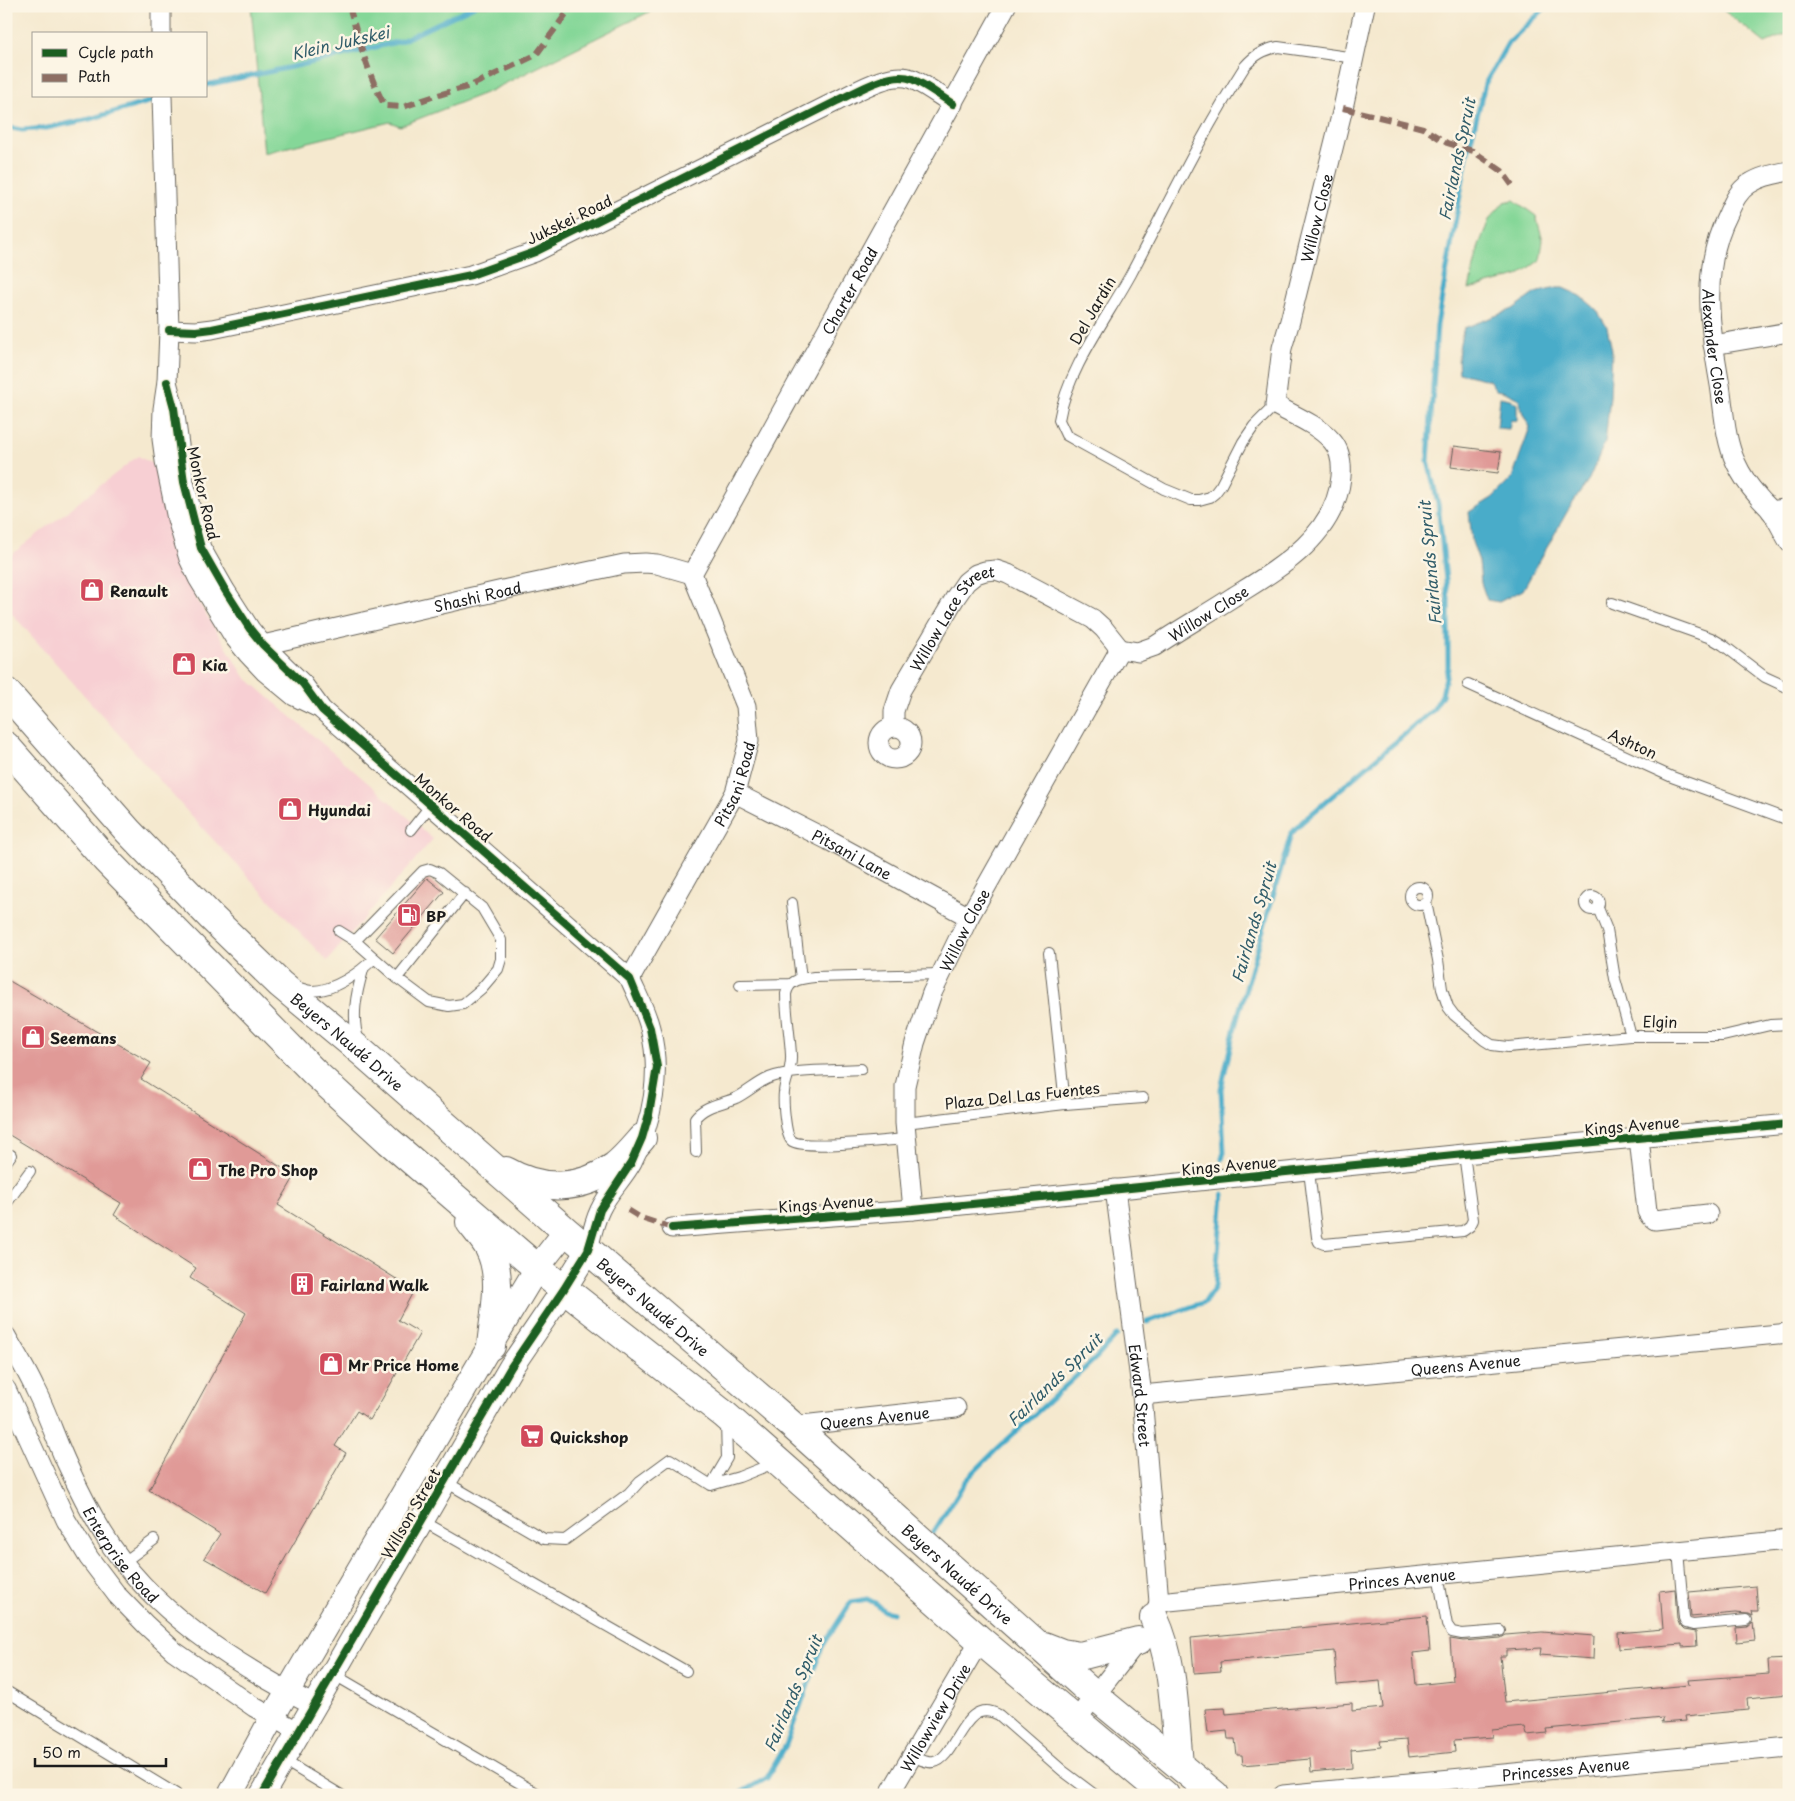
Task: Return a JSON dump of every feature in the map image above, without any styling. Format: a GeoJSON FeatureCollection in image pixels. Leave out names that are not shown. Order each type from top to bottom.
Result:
{"type":"FeatureCollection","features":[{"type":"Feature","properties":{"kind":"main road","name":"Beyers Naudé Drive"},"geometry":{"type":"LineString","coordinates":[[6,692],[128,831],[211,918],[280,984],[363,1053],[793,1426],[1095,1696],[1180,1764],[1215,1795]]}},
{"type":"Feature","properties":{"kind":"main road"},"geometry":{"type":"LineString","coordinates":[[6,746],[107,861],[314,1072],[389,1140],[537,1268],[725,1415],[980,1640],[1165,1795]]}},
{"type":"Feature","properties":{"kind":"main road"},"geometry":{"type":"LineString","coordinates":[[485,1160],[511,1174],[530,1181],[560,1186],[574,1185],[589,1181],[616,1165],[642,1138]]}},
{"type":"Feature","properties":{"kind":"main road"},"geometry":{"type":"LineString","coordinates":[[389,1140],[469,1222],[488,1247],[495,1264],[497,1282],[491,1346]]}},
{"type":"Feature","properties":{"kind":"main road"},"geometry":{"type":"LineString","coordinates":[[1157,1610],[1167,1650],[1180,1764]]}},
{"type":"Feature","properties":{"kind":"main road"},"geometry":{"type":"LineString","coordinates":[[1036,1642],[1062,1653],[1080,1656],[1138,1642]]}},
{"type":"Feature","properties":{"kind":"street"},"geometry":{"type":"LineString","coordinates":[[161,6],[161,32]]}},
{"type":"Feature","properties":{"kind":"street","name":"Charter Road"},"geometry":{"type":"LineString","coordinates":[[692,574],[1006,6]]}},
{"type":"Feature","properties":{"kind":"street","name":"Willow Close"},"geometry":{"type":"LineString","coordinates":[[913,1210],[906,1131],[905,1086],[915,1043],[940,974],[969,917],[1120,649],[1138,652],[1155,646],[1278,569],[1304,547],[1322,526],[1335,502],[1340,486],[1342,468],[1340,456],[1334,442],[1324,432],[1275,405],[1282,348],[1355,58],[1365,6]]}},
{"type":"Feature","properties":{"kind":"street","name":"Jukskei Road"},"geometry":{"type":"LineString","coordinates":[[169,330],[196,331],[212,329],[492,269],[535,252],[837,100],[883,80],[902,77],[911,79],[953,104]]}},
{"type":"Feature","properties":{"kind":"street","name":"Monkor Road"},"geometry":{"type":"LineString","coordinates":[[162,98],[169,330],[168,382],[163,409],[162,439],[181,537],[198,578],[224,622],[248,654],[294,696],[322,710]]}},
{"type":"Feature","properties":{"kind":"street","name":"Alexander Close"},"geometry":{"type":"LineString","coordinates":[[1789,171],[1764,176],[1748,184],[1736,197],[1724,221],[1715,247],[1710,278],[1713,345],[1729,444],[1736,463],[1756,494],[1780,509],[1789,542]]}},
{"type":"Feature","properties":{"kind":"street"},"geometry":{"type":"LineString","coordinates":[[1713,345],[1789,332]]}},
{"type":"Feature","properties":{"kind":"street","name":"Monkor Road"},"geometry":{"type":"LineString","coordinates":[[168,382],[174,408],[184,482],[201,548],[225,590],[263,646],[303,684],[322,710],[630,979],[650,1028],[656,1067],[649,1114],[642,1138],[631,1163],[600,1210],[588,1250]]}},
{"type":"Feature","properties":{"kind":"street","name":"Shashi Road"},"geometry":{"type":"LineString","coordinates":[[263,646],[624,564],[657,564],[692,574]]}},
{"type":"Feature","properties":{"kind":"street","name":"Willow Lace Street"},"geometry":{"type":"LineString","coordinates":[[894,727],[894,711],[900,690],[955,598],[966,582],[976,574],[996,570],[1008,574],[1093,619],[1120,649]]}},
{"type":"Feature","properties":{"kind":"street","name":"Pitsani Road"},"geometry":{"type":"LineString","coordinates":[[630,979],[735,793],[748,741],[746,706],[692,574]]}},
{"type":"Feature","properties":{"kind":"street","name":"Pitsani Lane"},"geometry":{"type":"LineString","coordinates":[[735,793],[828,840],[969,917]]}},
{"type":"Feature","properties":{"kind":"street","name":"Kings Avenue"},"geometry":{"type":"LineString","coordinates":[[672,1228],[913,1210],[1464,1154],[1789,1124]]}},
{"type":"Feature","properties":{"kind":"street"},"geometry":{"type":"LineString","coordinates":[[1639,1138],[1647,1211],[1650,1216],[1655,1220],[1708,1214]]}},
{"type":"Feature","properties":{"kind":"street","name":"Edward Street"},"geometry":{"type":"LineString","coordinates":[[1115,1190],[1142,1395],[1157,1610]]}},
{"type":"Feature","properties":{"kind":"street","name":"Monkor Road"},"geometry":{"type":"LineString","coordinates":[[566,1231],[600,1210]]}},
{"type":"Feature","properties":{"kind":"street","name":"Willson Street"},"geometry":{"type":"LineString","coordinates":[[230,1795],[272,1718],[537,1268],[566,1231]]}},
{"type":"Feature","properties":{"kind":"street","name":"Willson Street"},"geometry":{"type":"LineString","coordinates":[[262,1795],[511,1367],[588,1250]]}},
{"type":"Feature","properties":{"kind":"street","name":"Queens Avenue"},"geometry":{"type":"LineString","coordinates":[[1142,1395],[1789,1332]]}},
{"type":"Feature","properties":{"kind":"street","name":"Enterprise Road"},"geometry":{"type":"LineString","coordinates":[[6,1336],[36,1389],[68,1467],[103,1534],[124,1562],[155,1598],[186,1624],[237,1662],[314,1705]]}},
{"type":"Feature","properties":{"kind":"street","name":"Enterprise Road"},"geometry":{"type":"LineString","coordinates":[[6,1389],[66,1520],[89,1558],[117,1595],[174,1651],[272,1718],[300,1732]]}},
{"type":"Feature","properties":{"kind":"street","name":"Queens Avenue"},"geometry":{"type":"LineString","coordinates":[[793,1426],[956,1408]]}},
{"type":"Feature","properties":{"kind":"street","name":"Princes Avenue"},"geometry":{"type":"LineString","coordinates":[[1157,1610],[1438,1574],[1789,1540]]}},
{"type":"Feature","properties":{"kind":"street"},"geometry":{"type":"LineString","coordinates":[[1076,1720],[1138,1642],[1157,1610]]}},
{"type":"Feature","properties":{"kind":"street","name":"Willowview Drive"},"geometry":{"type":"LineString","coordinates":[[888,1795],[980,1640]]}},
{"type":"Feature","properties":{"kind":"street","name":"Princesses Avenue"},"geometry":{"type":"LineString","coordinates":[[1282,1795],[1789,1747]]}},
{"type":"Feature","properties":{"kind":"lane","name":"Del Jardin"},"geometry":{"type":"LineString","coordinates":[[1275,405],[1254,426],[1243,442],[1215,493],[1210,498],[1199,500],[1191,500],[1164,489],[1074,440],[1066,435],[1059,420],[1067,391],[1078,365],[1130,274],[1191,158],[1245,66],[1255,55],[1266,49],[1278,47],[1355,58]]}},
{"type":"Feature","properties":{"kind":"lane"},"geometry":{"type":"LineString","coordinates":[[1612,603],[1711,638],[1724,645],[1765,677],[1789,688]]}},
{"type":"Feature","properties":{"kind":"lane","name":"Ashton"},"geometry":{"type":"LineString","coordinates":[[1468,684],[1672,776],[1789,820]]}},
{"type":"Feature","properties":{"kind":"lane"},"geometry":{"type":"LineString","coordinates":[[411,830],[431,805]]}},
{"type":"Feature","properties":{"kind":"lane"},"geometry":{"type":"LineString","coordinates":[[339,931],[356,941],[397,978],[429,1002],[449,1006],[463,1004],[481,989],[498,969],[501,959],[501,940],[482,908],[465,893],[430,869],[422,871],[356,941]]}},
{"type":"Feature","properties":{"kind":"lane"},"geometry":{"type":"LineString","coordinates":[[397,978],[465,893]]}},
{"type":"Feature","properties":{"kind":"lane"},"geometry":{"type":"LineString","coordinates":[[1426,902],[1444,999],[1454,1015],[1484,1040],[1492,1045],[1508,1047],[1631,1036]]}},
{"type":"Feature","properties":{"kind":"lane"},"geometry":{"type":"LineString","coordinates":[[792,903],[801,979]]}},
{"type":"Feature","properties":{"kind":"lane","name":"Elgin"},"geometry":{"type":"LineString","coordinates":[[1598,908],[1607,930],[1615,979],[1631,1036],[1723,1036],[1770,1025],[1789,1024]]}},
{"type":"Feature","properties":{"kind":"lane"},"geometry":{"type":"LineString","coordinates":[[1049,953],[1065,1104]]}},
{"type":"Feature","properties":{"kind":"lane"},"geometry":{"type":"LineString","coordinates":[[280,984],[311,991],[327,988],[363,970],[374,958]]}},
{"type":"Feature","properties":{"kind":"lane"},"geometry":{"type":"LineString","coordinates":[[363,970],[356,996],[354,1014],[356,1032],[363,1053]]}},
{"type":"Feature","properties":{"kind":"lane"},"geometry":{"type":"LineString","coordinates":[[740,985],[790,984],[801,979],[890,974],[940,974]]}},
{"type":"Feature","properties":{"kind":"lane"},"geometry":{"type":"LineString","coordinates":[[790,984],[786,994],[791,1055],[790,1074]]}},
{"type":"Feature","properties":{"kind":"lane"},"geometry":{"type":"LineString","coordinates":[[696,1152],[695,1118],[713,1106],[736,1098],[767,1079],[790,1074],[861,1069]]}},
{"type":"Feature","properties":{"kind":"lane","name":"Plaza Del Las Fuentes"},"geometry":{"type":"LineString","coordinates":[[790,1074],[784,1095],[786,1126],[788,1137],[798,1143],[816,1144],[906,1131],[1065,1104],[1143,1098]]}},
{"type":"Feature","properties":{"kind":"lane"},"geometry":{"type":"LineString","coordinates":[[1309,1171],[1317,1237],[1319,1242],[1324,1244],[1463,1231],[1470,1226],[1473,1220],[1464,1154]]}},
{"type":"Feature","properties":{"kind":"lane"},"geometry":{"type":"LineString","coordinates":[[6,1204],[30,1171]]}},
{"type":"Feature","properties":{"kind":"lane"},"geometry":{"type":"LineString","coordinates":[[711,1485],[728,1458],[725,1415]]}},
{"type":"Feature","properties":{"kind":"lane"},"geometry":{"type":"LineString","coordinates":[[420,1467],[544,1539],[565,1540],[629,1493],[640,1481],[670,1459],[711,1485],[739,1477],[778,1461]]}},
{"type":"Feature","properties":{"kind":"lane"},"geometry":{"type":"LineString","coordinates":[[422,1520],[686,1671]]}},
{"type":"Feature","properties":{"kind":"lane"},"geometry":{"type":"LineString","coordinates":[[124,1562],[154,1540]]}},
{"type":"Feature","properties":{"kind":"lane"},"geometry":{"type":"LineString","coordinates":[[1678,1551],[1686,1623],[1694,1626],[1747,1620]]}},
{"type":"Feature","properties":{"kind":"lane"},"geometry":{"type":"LineString","coordinates":[[1438,1574],[1447,1625],[1452,1632],[1462,1634],[1500,1631]]}},
{"type":"Feature","properties":{"kind":"lane"},"geometry":{"type":"LineString","coordinates":[[333,1674],[540,1795]]}},
{"type":"Feature","properties":{"kind":"lane"},"geometry":{"type":"LineString","coordinates":[[6,1690],[176,1794]]}},
{"type":"Feature","properties":{"kind":"lane"},"geometry":{"type":"LineString","coordinates":[[912,1756],[928,1762],[938,1761],[968,1722],[978,1713],[990,1711],[999,1716],[1095,1795]]}},
{"type":"Feature","properties":{"kind":"lane"},"geometry":{"type":"LineString","coordinates":[[283,1760],[341,1795]]}},
{"type":"Feature","properties":{"kind":"shaded area"},"geometry":{"type":"Polygon","coordinates":[[[138,456],[163,470],[196,598],[245,677],[433,839],[327,961],[192,817],[6,607],[6,559],[138,456]]]}},
{"type":"Feature","properties":{"kind":"green space"},"geometry":{"type":"Polygon","coordinates":[[[251,6],[661,6],[490,91],[400,126],[390,122],[264,153],[251,6]]]}},
{"type":"Feature","properties":{"kind":"green space"},"geometry":{"type":"Polygon","coordinates":[[[1718,6],[1789,6],[1789,33],[1765,43],[1718,6]]]}},
{"type":"Feature","properties":{"kind":"green space"},"geometry":{"type":"Polygon","coordinates":[[[1514,200],[1536,216],[1543,240],[1540,260],[1518,276],[1469,289],[1479,245],[1489,220],[1504,202],[1514,200]]]}},
{"type":"Feature","properties":{"kind":"water"},"geometry":{"type":"Polygon","coordinates":[[[1563,288],[1581,296],[1596,309],[1607,327],[1612,350],[1610,397],[1605,442],[1589,479],[1567,512],[1523,590],[1499,602],[1487,600],[1481,583],[1479,561],[1472,542],[1469,512],[1492,498],[1512,478],[1530,427],[1523,414],[1519,399],[1496,390],[1489,380],[1459,373],[1458,356],[1461,339],[1464,328],[1513,309],[1535,293],[1563,288]]]}},
{"type":"Feature","properties":{"kind":"water"},"geometry":{"type":"Polygon","coordinates":[[[1500,397],[1510,399],[1517,404],[1517,421],[1511,420],[1509,429],[1497,428],[1500,397]]]}},
{"type":"Feature","properties":{"kind":"building"},"geometry":{"type":"Polygon","coordinates":[[[1454,446],[1501,452],[1498,473],[1451,467],[1454,446]]]}},
{"type":"Feature","properties":{"kind":"building"},"geometry":{"type":"Polygon","coordinates":[[[427,878],[444,892],[393,953],[375,938],[427,878]]]}},
{"type":"Feature","properties":{"kind":"building","name":"Fairland Walk"},"geometry":{"type":"Polygon","coordinates":[[[6,979],[151,1063],[141,1079],[295,1176],[278,1205],[414,1290],[398,1320],[420,1333],[370,1420],[357,1411],[335,1446],[346,1453],[265,1593],[204,1558],[220,1534],[149,1490],[246,1313],[190,1278],[196,1268],[114,1215],[121,1203],[6,1133],[6,979]]]}},
{"type":"Feature","properties":{"kind":"building"},"geometry":{"type":"Polygon","coordinates":[[[1756,1586],[1758,1611],[1752,1611],[1753,1616],[1735,1613],[1691,1617],[1689,1592],[1756,1586]]]}},
{"type":"Feature","properties":{"kind":"building"},"geometry":{"type":"Polygon","coordinates":[[[1675,1589],[1677,1619],[1684,1630],[1696,1632],[1697,1646],[1682,1647],[1682,1644],[1619,1649],[1618,1633],[1663,1629],[1660,1591],[1675,1589]]]}},
{"type":"Feature","properties":{"kind":"building"},"geometry":{"type":"Polygon","coordinates":[[[1427,1616],[1430,1651],[1413,1653],[1416,1685],[1453,1681],[1450,1639],[1463,1641],[1542,1632],[1594,1636],[1593,1659],[1540,1655],[1541,1648],[1506,1650],[1506,1656],[1500,1656],[1505,1702],[1689,1685],[1688,1680],[1769,1674],[1768,1660],[1789,1659],[1789,1694],[1747,1698],[1748,1710],[1685,1716],[1686,1721],[1661,1723],[1663,1718],[1546,1729],[1547,1733],[1527,1735],[1525,1727],[1492,1730],[1493,1737],[1454,1740],[1455,1752],[1409,1757],[1407,1739],[1380,1741],[1381,1747],[1351,1750],[1352,1768],[1311,1772],[1310,1759],[1243,1765],[1242,1755],[1237,1755],[1235,1739],[1228,1739],[1227,1731],[1208,1733],[1205,1709],[1225,1708],[1226,1714],[1352,1703],[1352,1711],[1383,1708],[1380,1681],[1337,1685],[1334,1651],[1220,1662],[1221,1671],[1194,1673],[1191,1638],[1427,1616]]]}},
{"type":"Feature","properties":{"kind":"building"},"geometry":{"type":"Polygon","coordinates":[[[1753,1623],[1755,1640],[1737,1642],[1736,1628],[1748,1627],[1753,1623]]]}},
{"type":"Feature","properties":{"kind":"waterway","name":"Klein Jukskei"},"geometry":{"type":"LineString","coordinates":[[208,85],[401,41],[474,6]]}},
{"type":"Feature","properties":{"kind":"waterway","name":"Fairlands Spruit"},"geometry":{"type":"LineString","coordinates":[[1222,1159],[1224,1152],[1221,1089],[1235,1026],[1291,834],[1302,822],[1433,710],[1442,695],[1448,668],[1448,599],[1438,504],[1428,461],[1437,325],[1467,156],[1485,84],[1508,43],[1547,6]]}},
{"type":"Feature","properties":{"kind":"waterway","name":"Klein Jukskei"},"geometry":{"type":"LineString","coordinates":[[6,127],[22,130],[47,128],[90,119],[159,99]]}},
{"type":"Feature","properties":{"kind":"waterway","name":"Fairlands Spruit"},"geometry":{"type":"LineString","coordinates":[[1147,1322],[1205,1302],[1215,1287],[1223,1194]]}},
{"type":"Feature","properties":{"kind":"waterway","name":"Fairlands Spruit"},"geometry":{"type":"LineString","coordinates":[[933,1533],[967,1479],[1096,1358],[1117,1335]]}},
{"type":"Feature","properties":{"kind":"waterway","name":"Fairlands Spruit"},"geometry":{"type":"LineString","coordinates":[[737,1795],[767,1778],[786,1745],[822,1647],[851,1602],[867,1599],[877,1604],[884,1611],[893,1613]]}},
{"type":"Feature","properties":{"kind":"marked path"},"geometry":{"type":"LineString","coordinates":[[349,6],[369,70],[385,106],[403,107],[470,86],[536,55],[566,14],[568,6]]}},
{"type":"Feature","properties":{"kind":"marked path"},"geometry":{"type":"LineString","coordinates":[[1343,108],[1423,128],[1447,143],[1473,151],[1502,171],[1512,185]]}},
{"type":"Feature","properties":{"kind":"marked path"},"geometry":{"type":"LineString","coordinates":[[628,1210],[641,1218],[672,1228]]}},
{"type":"Feature","properties":{"kind":"cycle path"},"geometry":{"type":"LineString","coordinates":[[169,330],[196,331],[212,329],[471,275],[535,252],[854,92],[894,77],[912,79],[953,104]]}},
{"type":"Feature","properties":{"kind":"cycle path"},"geometry":{"type":"LineString","coordinates":[[167,382],[174,408],[184,482],[201,548],[250,629],[263,645],[303,684],[322,710],[630,979],[650,1028],[657,1067],[649,1114],[642,1138],[631,1163],[600,1210],[588,1250],[511,1367],[262,1795]]}},
{"type":"Feature","properties":{"kind":"cycle path"},"geometry":{"type":"LineString","coordinates":[[672,1228],[913,1210],[1464,1154],[1789,1124]]}},
{"type":"Feature","properties":{"kind":"place","name":"Renault"},"geometry":{"type":"Point","coordinates":[92,590]}},
{"type":"Feature","properties":{"kind":"place","name":"Kia"},"geometry":{"type":"Point","coordinates":[184,664]}},
{"type":"Feature","properties":{"kind":"place","name":"Hyundai"},"geometry":{"type":"Point","coordinates":[290,809]}},
{"type":"Feature","properties":{"kind":"place","name":"BP"},"geometry":{"type":"Point","coordinates":[409,915]}},
{"type":"Feature","properties":{"kind":"place","name":"Seemans"},"geometry":{"type":"Point","coordinates":[33,1037]}},
{"type":"Feature","properties":{"kind":"place","name":"The Pro Shop"},"geometry":{"type":"Point","coordinates":[200,1169]}},
{"type":"Feature","properties":{"kind":"place","name":"Fairland Walk"},"geometry":{"type":"Point","coordinates":[302,1284]}},
{"type":"Feature","properties":{"kind":"place","name":"Mr Price Home"},"geometry":{"type":"Point","coordinates":[331,1364]}},
{"type":"Feature","properties":{"kind":"place","name":"Quickshop"},"geometry":{"type":"Point","coordinates":[532,1436]}}]}
